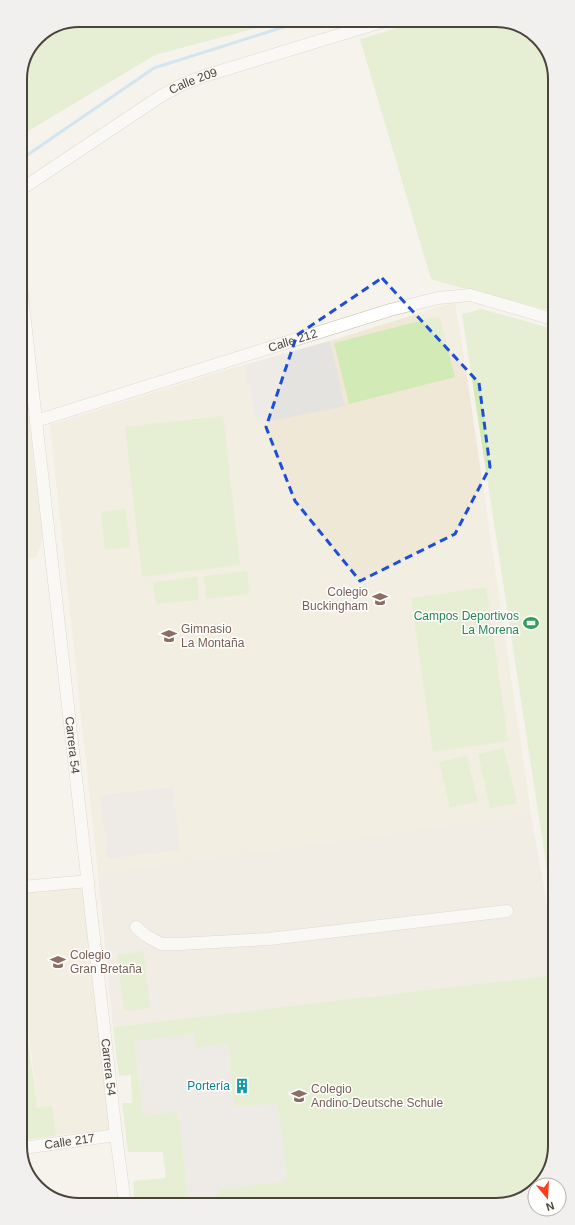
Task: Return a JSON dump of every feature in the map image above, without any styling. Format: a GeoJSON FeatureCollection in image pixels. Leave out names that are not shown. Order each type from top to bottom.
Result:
{"type":"FeatureCollection","features":[{"type":"Feature","properties":{"kind":"street","name":"Calle 209"},"geometry":{"type":"LineString","coordinates":[[27,185],[161,96],[181,85],[204,76],[365,27]]}},
{"type":"Feature","properties":{"kind":"street","name":"Calle 212"},"geometry":{"type":"LineString","coordinates":[[36,421],[390,310],[438,298],[470,295],[548,318]]}},
{"type":"Feature","properties":{"kind":"street","name":"Carrera 54"},"geometry":{"type":"LineString","coordinates":[[27,340],[124,1198]]}},
{"type":"Feature","properties":{"kind":"street"},"geometry":{"type":"LineString","coordinates":[[27,887],[88,881]]}},
{"type":"Feature","properties":{"kind":"street"},"geometry":{"type":"LineString","coordinates":[[136,927],[145,935],[161,944],[179,944],[269,939],[507,911]]}},
{"type":"Feature","properties":{"kind":"street","name":"Calle 217"},"geometry":{"type":"LineString","coordinates":[[27,1147],[116,1135]]}},
{"type":"Feature","properties":{"kind":"highlighted area"},"geometry":{"type":"Polygon","coordinates":[[[382,278],[479,383],[490,467],[455,534],[360,581],[295,501],[266,427],[297,335],[382,278]]]}},
{"type":"Feature","properties":{"kind":"shaded area"},"geometry":{"type":"Polygon","coordinates":[[[455,302],[531,814],[98,874],[50,425],[233,368],[330,341],[455,302]]]}},
{"type":"Feature","properties":{"kind":"shaded area"},"geometry":{"type":"Polygon","coordinates":[[[330,341],[345,406],[257,424],[244,365],[330,341]]]}},
{"type":"Feature","properties":{"kind":"shaded area"},"geometry":{"type":"Polygon","coordinates":[[[27,407],[43,539],[36,558],[27,559],[27,407]]]}},
{"type":"Feature","properties":{"kind":"shaded area"},"geometry":{"type":"Polygon","coordinates":[[[173,787],[180,850],[107,859],[100,795],[173,787]]]}},
{"type":"Feature","properties":{"kind":"shaded area"},"geometry":{"type":"Polygon","coordinates":[[[531,814],[548,912],[548,976],[113,1027],[98,874],[531,814]]]}},
{"type":"Feature","properties":{"kind":"shaded area","name":"Colegio Gran Bretaña"},"geometry":{"type":"Polygon","coordinates":[[[85,884],[111,1129],[27,1139],[27,1055],[37,1103],[29,1032],[27,1032],[27,890],[85,884]]]}},
{"type":"Feature","properties":{"kind":"shaded area"},"geometry":{"type":"Polygon","coordinates":[[[194,1034],[196,1048],[228,1044],[234,1107],[276,1104],[280,1119],[287,1181],[222,1189],[214,1198],[188,1198],[178,1112],[143,1115],[134,1041],[194,1034]]]}},
{"type":"Feature","properties":{"kind":"green space"},"geometry":{"type":"Polygon","coordinates":[[[72,27],[260,27],[155,55],[27,132],[27,76],[29,66],[32,56],[38,47],[53,34],[72,27]]]}},
{"type":"Feature","properties":{"kind":"green space"},"geometry":{"type":"Polygon","coordinates":[[[400,27],[499,27],[519,32],[533,42],[537,47],[543,56],[548,79],[548,310],[431,279],[360,39],[400,27]]]}},
{"type":"Feature","properties":{"kind":"green space","name":"Campos Deportivos La Morena"},"geometry":{"type":"Polygon","coordinates":[[[482,309],[548,328],[548,877],[462,314],[482,309]]]}},
{"type":"Feature","properties":{"kind":"green space"},"geometry":{"type":"Polygon","coordinates":[[[439,316],[455,377],[349,404],[334,343],[439,316]]]}},
{"type":"Feature","properties":{"kind":"green space"},"geometry":{"type":"Polygon","coordinates":[[[223,416],[240,565],[142,577],[125,427],[223,416]]]}},
{"type":"Feature","properties":{"kind":"green space"},"geometry":{"type":"Polygon","coordinates":[[[126,509],[130,547],[105,550],[101,512],[126,509]]]}},
{"type":"Feature","properties":{"kind":"green space"},"geometry":{"type":"Polygon","coordinates":[[[247,571],[249,594],[206,599],[204,576],[247,571]]]}},
{"type":"Feature","properties":{"kind":"green space"},"geometry":{"type":"Polygon","coordinates":[[[197,577],[199,600],[156,604],[153,582],[197,577]]]}},
{"type":"Feature","properties":{"kind":"green space"},"geometry":{"type":"Polygon","coordinates":[[[486,587],[508,741],[433,752],[411,598],[486,587]]]}},
{"type":"Feature","properties":{"kind":"green space"},"geometry":{"type":"Polygon","coordinates":[[[504,748],[517,803],[490,808],[478,754],[504,748]]]}},
{"type":"Feature","properties":{"kind":"green space"},"geometry":{"type":"Polygon","coordinates":[[[467,756],[478,802],[450,808],[439,762],[467,756]]]}},
{"type":"Feature","properties":{"kind":"green space"},"geometry":{"type":"Polygon","coordinates":[[[143,951],[150,1008],[124,1011],[117,955],[143,951]]]}},
{"type":"Feature","properties":{"kind":"green space"},"geometry":{"type":"Polygon","coordinates":[[[548,976],[547,1156],[543,1169],[538,1177],[527,1177],[527,1188],[519,1193],[503,1198],[134,1198],[133,1181],[166,1178],[163,1152],[128,1152],[122,1103],[132,1103],[131,1075],[119,1076],[113,1027],[548,976]]]}},
{"type":"Feature","properties":{"kind":"green space"},"geometry":{"type":"Polygon","coordinates":[[[27,1036],[37,1103],[35,1108],[52,1106],[56,1136],[27,1140],[27,1036]]]}},
{"type":"Feature","properties":{"kind":"waterway"},"geometry":{"type":"LineString","coordinates":[[27,155],[154,68],[284,27]]}},
{"type":"Feature","properties":{"kind":"place","name":"Colegio Buckingham"},"geometry":{"type":"Point","coordinates":[380,599]}},
{"type":"Feature","properties":{"kind":"place","name":"Campos Deportivos La Morena"},"geometry":{"type":"Point","coordinates":[531,623]}},
{"type":"Feature","properties":{"kind":"place","name":"Gimnasio La Montaña"},"geometry":{"type":"Point","coordinates":[169,636]}},
{"type":"Feature","properties":{"kind":"place","name":"Colegio Gran Bretaña"},"geometry":{"type":"Point","coordinates":[58,962]}},
{"type":"Feature","properties":{"kind":"place","name":"Portería"},"geometry":{"type":"Point","coordinates":[242,1086]}},
{"type":"Feature","properties":{"kind":"place","name":"Colegio Andino-Deutsche Schule"},"geometry":{"type":"Point","coordinates":[299,1096]}}]}
